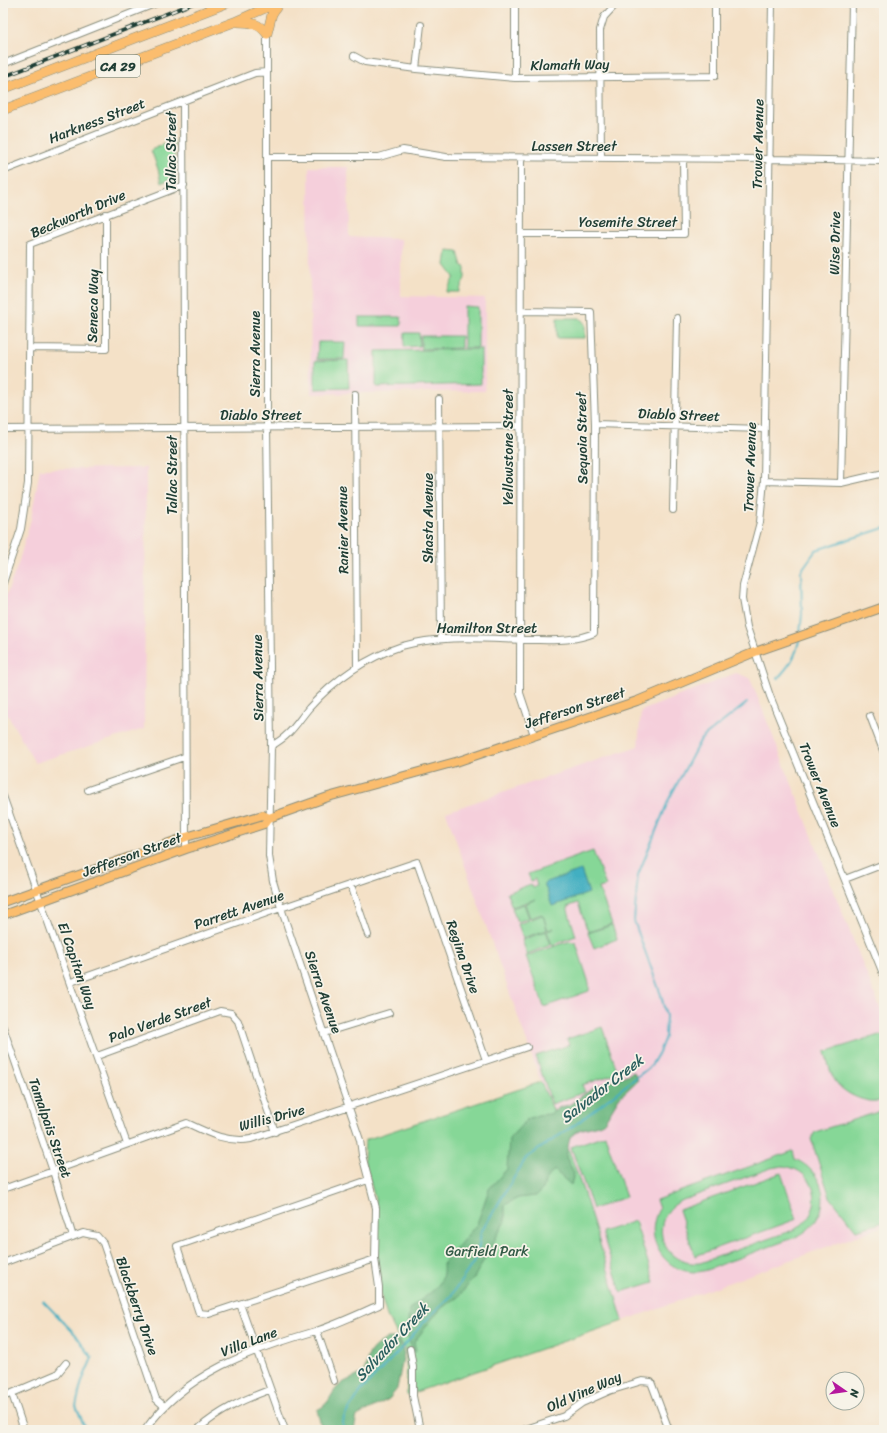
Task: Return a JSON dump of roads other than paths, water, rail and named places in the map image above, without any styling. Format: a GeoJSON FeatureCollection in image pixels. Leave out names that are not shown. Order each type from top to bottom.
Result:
{"type":"FeatureCollection","features":[{"type":"Feature","properties":{"kind":"highway","name":"CA 29"},"geometry":{"type":"LineString","coordinates":[[3,89],[227,3]]}},
{"type":"Feature","properties":{"kind":"highway","name":"CA 29"},"geometry":{"type":"LineString","coordinates":[[3,110],[234,22],[278,3]]}},
{"type":"Feature","properties":{"kind":"highway"},"geometry":{"type":"LineString","coordinates":[[267,34],[272,14],[278,3]]}},
{"type":"Feature","properties":{"kind":"highway"},"geometry":{"type":"LineString","coordinates":[[234,22],[252,22],[261,26],[267,34]]}},
{"type":"Feature","properties":{"kind":"main road","name":"Jefferson Street"},"geometry":{"type":"LineString","coordinates":[[3,915],[186,849],[264,824],[269,818],[328,797],[459,761],[637,701],[755,652],[884,607]]}},
{"type":"Feature","properties":{"kind":"main road","name":"Jefferson Street"},"geometry":{"type":"LineString","coordinates":[[3,902],[153,850],[186,837],[263,815],[269,818]]}},
{"type":"Feature","properties":{"kind":"street"},"geometry":{"type":"LineString","coordinates":[[3,64],[157,3]]}},
{"type":"Feature","properties":{"kind":"street"},"geometry":{"type":"LineString","coordinates":[[515,3],[515,78]]}},
{"type":"Feature","properties":{"kind":"street"},"geometry":{"type":"LineString","coordinates":[[601,157],[600,30],[604,17],[617,3]]}},
{"type":"Feature","properties":{"kind":"street","name":"Klamath Way"},"geometry":{"type":"LineString","coordinates":[[354,56],[365,62],[416,69],[515,78],[715,76],[715,3]]}},
{"type":"Feature","properties":{"kind":"street","name":"Trower Avenue"},"geometry":{"type":"LineString","coordinates":[[772,3],[770,159],[763,429],[764,481],[760,522],[748,565],[742,599],[747,627],[770,696],[884,976]]}},
{"type":"Feature","properties":{"kind":"street","name":"Wise Drive"},"geometry":{"type":"LineString","coordinates":[[841,483],[852,3]]}},
{"type":"Feature","properties":{"kind":"street"},"geometry":{"type":"LineString","coordinates":[[416,69],[421,25]]}},
{"type":"Feature","properties":{"kind":"street","name":"Sierra Avenue"},"geometry":{"type":"LineString","coordinates":[[267,34],[267,427],[270,746],[269,818],[271,868],[281,908],[360,1140],[368,1180],[376,1208],[375,1259],[379,1287],[379,1305]]}},
{"type":"Feature","properties":{"kind":"street","name":"Harkness Street"},"geometry":{"type":"LineString","coordinates":[[3,171],[255,73],[268,72]]}},
{"type":"Feature","properties":{"kind":"street","name":"Tallac Street"},"geometry":{"type":"LineString","coordinates":[[183,101],[184,757],[186,849]]}},
{"type":"Feature","properties":{"kind":"street","name":"Lassen Street"},"geometry":{"type":"LineString","coordinates":[[267,157],[379,157],[403,150],[419,151],[437,157],[601,157],[884,161]]}},
{"type":"Feature","properties":{"kind":"street","name":"Yellowstone Street"},"geometry":{"type":"LineString","coordinates":[[520,158],[520,693],[534,735]]}},
{"type":"Feature","properties":{"kind":"street","name":"Yosemite Street"},"geometry":{"type":"LineString","coordinates":[[521,234],[684,234],[684,159]]}},
{"type":"Feature","properties":{"kind":"street","name":"Beckworth Drive"},"geometry":{"type":"LineString","coordinates":[[3,583],[21,529],[28,482],[30,244],[184,185]]}},
{"type":"Feature","properties":{"kind":"street","name":"Seneca Way"},"geometry":{"type":"LineString","coordinates":[[30,348],[106,349],[106,214]]}},
{"type":"Feature","properties":{"kind":"street","name":"Sequoia Street"},"geometry":{"type":"LineString","coordinates":[[521,311],[591,312],[595,424],[594,632]]}},
{"type":"Feature","properties":{"kind":"street"},"geometry":{"type":"LineString","coordinates":[[673,510],[677,318]]}},
{"type":"Feature","properties":{"kind":"street","name":"Ranier Avenue"},"geometry":{"type":"LineString","coordinates":[[355,394],[354,427],[357,666]]}},
{"type":"Feature","properties":{"kind":"street","name":"Shasta Avenue"},"geometry":{"type":"LineString","coordinates":[[439,398],[441,638]]}},
{"type":"Feature","properties":{"kind":"street","name":"Diablo Street"},"geometry":{"type":"LineString","coordinates":[[595,424],[763,429]]}},
{"type":"Feature","properties":{"kind":"street","name":"Diablo Street"},"geometry":{"type":"LineString","coordinates":[[3,429],[520,426]]}},
{"type":"Feature","properties":{"kind":"street"},"geometry":{"type":"LineString","coordinates":[[764,481],[841,483],[884,473]]}},
{"type":"Feature","properties":{"kind":"street","name":"Hamilton Street"},"geometry":{"type":"LineString","coordinates":[[270,746],[285,738],[331,686],[357,666],[402,646],[441,638],[561,641],[583,638],[594,632]]}},
{"type":"Feature","properties":{"kind":"street"},"geometry":{"type":"LineString","coordinates":[[870,716],[884,753]]}},
{"type":"Feature","properties":{"kind":"street"},"geometry":{"type":"LineString","coordinates":[[88,790],[184,757]]}},
{"type":"Feature","properties":{"kind":"street","name":"El Capitan Way"},"geometry":{"type":"LineString","coordinates":[[3,796],[71,982],[127,1144]]}},
{"type":"Feature","properties":{"kind":"street","name":"Parrett Avenue"},"geometry":{"type":"LineString","coordinates":[[71,982],[417,862]]}},
{"type":"Feature","properties":{"kind":"street","name":"Regina Drive"},"geometry":{"type":"LineString","coordinates":[[417,862],[486,1060]]}},
{"type":"Feature","properties":{"kind":"street"},"geometry":{"type":"LineString","coordinates":[[845,878],[884,864]]}},
{"type":"Feature","properties":{"kind":"street"},"geometry":{"type":"LineString","coordinates":[[351,885],[368,935]]}},
{"type":"Feature","properties":{"kind":"street","name":"Palo Verde Street"},"geometry":{"type":"LineString","coordinates":[[97,1056],[220,1011],[231,1013],[238,1021],[275,1132]]}},
{"type":"Feature","properties":{"kind":"street"},"geometry":{"type":"LineString","coordinates":[[324,1034],[389,1013]]}},
{"type":"Feature","properties":{"kind":"street","name":"Tamalpais Street"},"geometry":{"type":"LineString","coordinates":[[3,1027],[53,1171],[73,1237]]}},
{"type":"Feature","properties":{"kind":"street","name":"Willis Drive"},"geometry":{"type":"LineString","coordinates":[[3,1189],[187,1123],[209,1133],[232,1140],[251,1139],[527,1047]]}},
{"type":"Feature","properties":{"kind":"street"},"geometry":{"type":"LineString","coordinates":[[368,1180],[177,1246],[199,1312],[209,1314],[375,1259]]}},
{"type":"Feature","properties":{"kind":"street","name":"Blackberry Drive"},"geometry":{"type":"LineString","coordinates":[[3,1263],[83,1233],[97,1236],[103,1243],[156,1399],[164,1406]]}},
{"type":"Feature","properties":{"kind":"street"},"geometry":{"type":"LineString","coordinates":[[240,1304],[269,1390],[285,1430]]}},
{"type":"Feature","properties":{"kind":"street","name":"Villa Lane"},"geometry":{"type":"LineString","coordinates":[[145,1430],[164,1406],[190,1384],[216,1367],[256,1351],[317,1330],[379,1305]]}},
{"type":"Feature","properties":{"kind":"street"},"geometry":{"type":"LineString","coordinates":[[317,1330],[334,1381]]}},
{"type":"Feature","properties":{"kind":"street"},"geometry":{"type":"LineString","coordinates":[[410,1349],[413,1367],[413,1396],[420,1430]]}},
{"type":"Feature","properties":{"kind":"street"},"geometry":{"type":"LineString","coordinates":[[3,1397],[57,1374],[66,1363]]}},
{"type":"Feature","properties":{"kind":"street","name":"Old Vine Way"},"geometry":{"type":"LineString","coordinates":[[524,1430],[564,1416],[582,1403],[609,1390],[642,1381],[651,1382],[669,1430]]}},
{"type":"Feature","properties":{"kind":"street"},"geometry":{"type":"LineString","coordinates":[[197,1430],[211,1418],[230,1406],[269,1390]]}},
{"type":"Feature","properties":{"kind":"street"},"geometry":{"type":"LineString","coordinates":[[12,1394],[24,1430]]}},
{"type":"Feature","properties":{"kind":"water"},"geometry":{"type":"Polygon","coordinates":[[[581,870],[589,893],[552,906],[544,883],[581,870]]]}},
{"type":"Feature","properties":{"kind":"waterway","name":"Salvador Creek"},"geometry":{"type":"LineString","coordinates":[[800,634],[802,614],[801,571],[816,550],[884,528]]}},
{"type":"Feature","properties":{"kind":"waterway","name":"Salvador Creek"},"geometry":{"type":"LineString","coordinates":[[778,678],[792,661],[799,640]]}},
{"type":"Feature","properties":{"kind":"waterway","name":"Salvador Creek"},"geometry":{"type":"LineString","coordinates":[[342,1430],[344,1417],[361,1391],[410,1339],[421,1325],[451,1296],[477,1257],[481,1232],[526,1158],[576,1124],[651,1066],[659,1052],[665,1037],[666,1016],[661,995],[634,921],[638,875],[669,799],[701,739],[747,703]]}},
{"type":"Feature","properties":{"kind":"waterway"},"geometry":{"type":"LineString","coordinates":[[43,1301],[76,1335],[92,1358],[82,1381],[76,1406],[86,1430]]}},
{"type":"Feature","properties":{"kind":"railway"},"geometry":{"type":"LineString","coordinates":[[3,77],[194,3]]}},
{"type":"Feature","properties":{"kind":"park label","name":"Garfield Park"},"geometry":{"type":"Point","coordinates":[487,1251]}}]}
